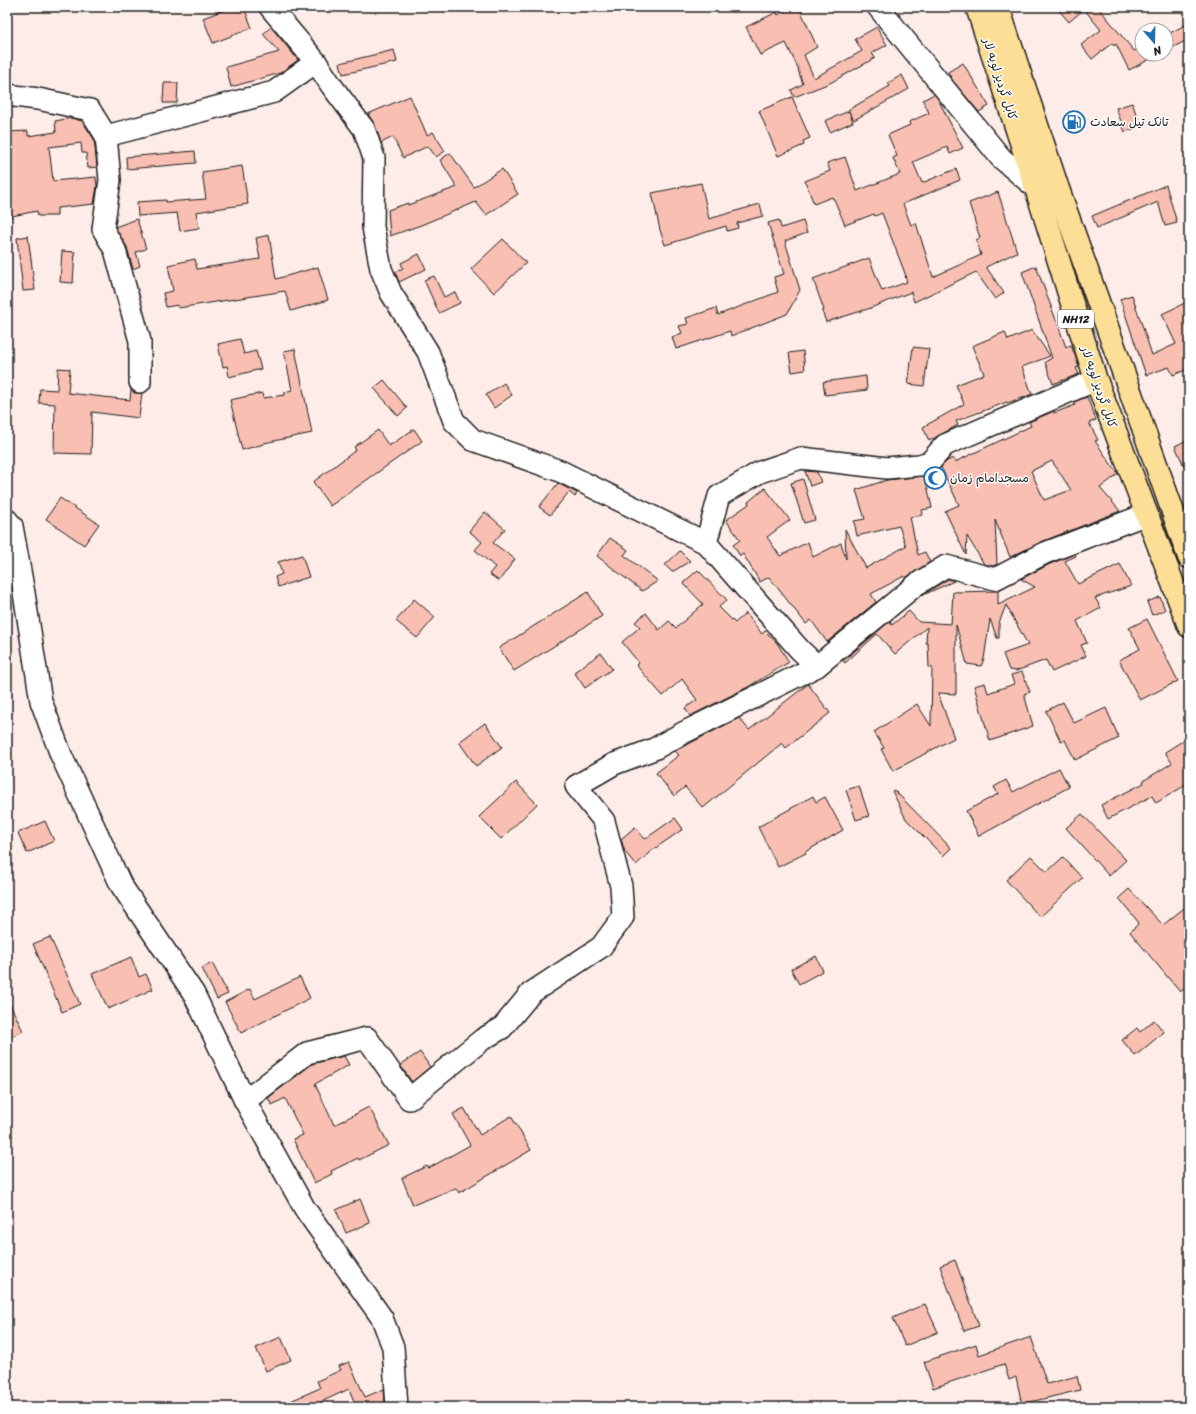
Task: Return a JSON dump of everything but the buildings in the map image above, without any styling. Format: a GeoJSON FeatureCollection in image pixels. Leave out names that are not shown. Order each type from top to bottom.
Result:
{"type":"FeatureCollection","features":[{"type":"Feature","properties":{"kind":"highway","name":"کابل گردیز لویه لار"},"geometry":{"type":"LineString","coordinates":[[977,7],[1096,380],[1189,626]]}},
{"type":"Feature","properties":{"kind":"highway","name":"کابل گردیز لویه لار"},"geometry":{"type":"LineString","coordinates":[[998,7],[1057,186],[1189,557]]}},
{"type":"Feature","properties":{"kind":"street"},"geometry":{"type":"LineString","coordinates":[[270,7],[316,62],[330,85],[364,129],[374,158],[373,227],[381,269],[391,293],[428,352],[454,421],[473,440],[560,471],[706,543],[800,650],[817,666]]}},
{"type":"Feature","properties":{"kind":"street"},"geometry":{"type":"LineString","coordinates":[[878,7],[1001,158],[1036,188]]}},
{"type":"Feature","properties":{"kind":"street"},"geometry":{"type":"LineString","coordinates":[[106,136],[274,92],[316,62]]}},
{"type":"Feature","properties":{"kind":"street"},"geometry":{"type":"LineString","coordinates":[[7,95],[38,99],[90,110],[106,136],[110,180],[103,229],[115,250],[140,342],[140,382]]}},
{"type":"Feature","properties":{"kind":"street"},"geometry":{"type":"LineString","coordinates":[[706,543],[719,496],[760,472],[801,458],[887,468],[919,465],[930,462],[945,445],[1096,380]]}},
{"type":"Feature","properties":{"kind":"street"},"geometry":{"type":"LineString","coordinates":[[245,1101],[306,1053],[367,1038],[409,1099],[483,1039],[502,1028],[531,993],[601,947],[623,917],[621,886],[604,821],[576,786],[614,764],[654,749],[817,666],[917,584],[946,566],[995,579],[1045,552],[1147,514]]}},
{"type":"Feature","properties":{"kind":"street"},"geometry":{"type":"LineString","coordinates":[[7,520],[12,526],[42,701],[61,754],[121,885],[194,994],[245,1101],[305,1209],[382,1318],[393,1347],[397,1407]]}},
{"type":"Feature","properties":{"kind":"place","name":"تانک تیل سعادت"},"geometry":{"type":"Point","coordinates":[1074,122]}},
{"type":"Feature","properties":{"kind":"place","name":"مسجدامام زمان"},"geometry":{"type":"Point","coordinates":[935,478]}}]}
